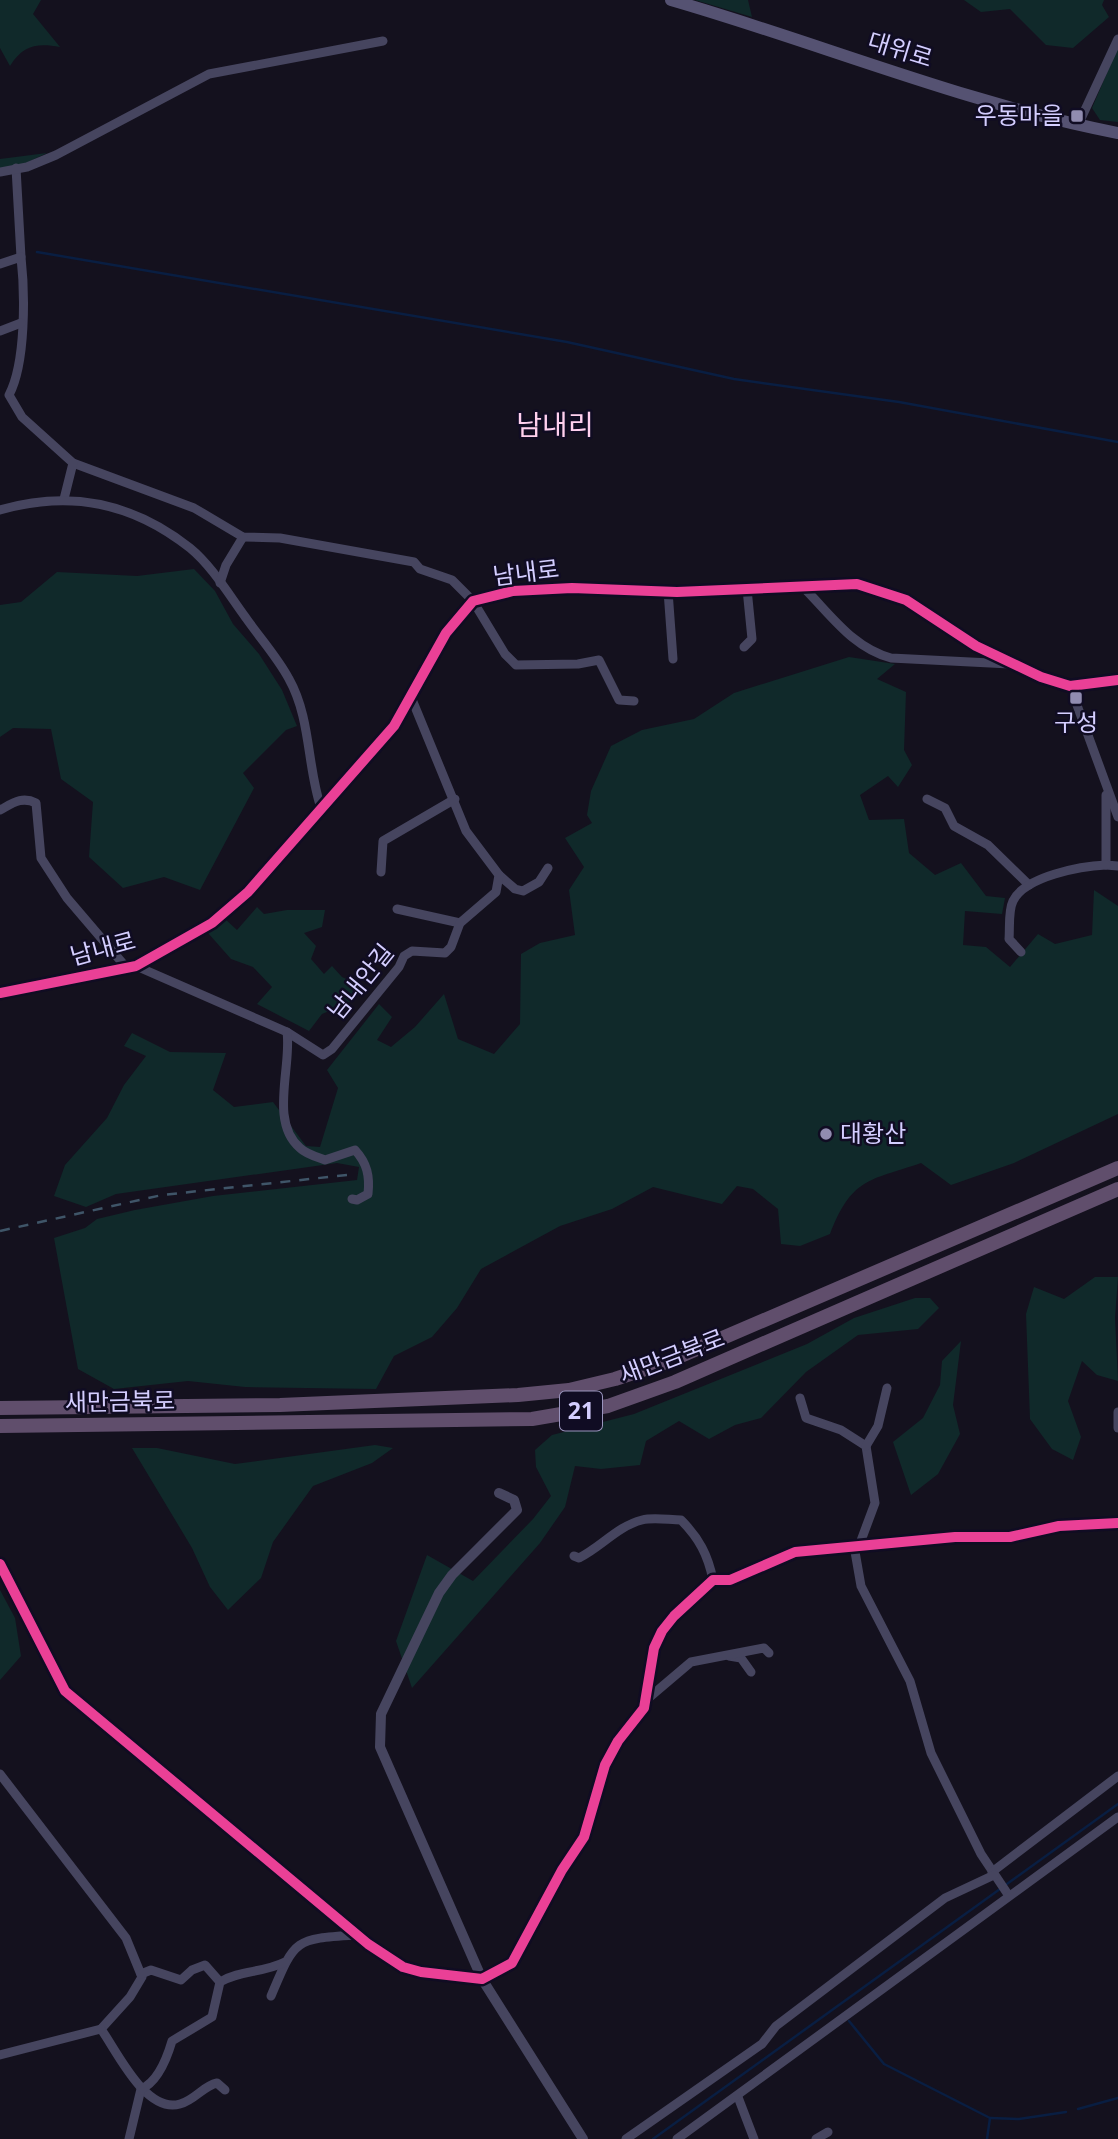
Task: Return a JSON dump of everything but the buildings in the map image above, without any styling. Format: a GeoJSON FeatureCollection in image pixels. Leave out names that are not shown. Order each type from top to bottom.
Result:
{"type":"FeatureCollection","features":[{"type":"Feature","properties":{"kind":"highway","name":"새만금북로"},"geometry":{"type":"LineString","coordinates":[[0,1408],[280,1405],[518,1395],[580,1387],[669,1361],[1118,1168]]}},
{"type":"Feature","properties":{"kind":"highway","name":"새만금북로"},"geometry":{"type":"LineString","coordinates":[[0,1426],[532,1419],[608,1406],[744,1354],[1118,1189]]}},
{"type":"Feature","properties":{"kind":"main road","name":"대위로"},"geometry":{"type":"LineString","coordinates":[[677,1],[1078,125],[1118,133]]}},
{"type":"Feature","properties":{"kind":"street"},"geometry":{"type":"LineString","coordinates":[[1078,125],[1118,39]]}},
{"type":"Feature","properties":{"kind":"street"},"geometry":{"type":"LineString","coordinates":[[0,172],[56,155],[209,74],[383,41]]}},
{"type":"Feature","properties":{"kind":"street"},"geometry":{"type":"LineString","coordinates":[[16,169],[26,303],[21,323],[17,381],[5,397],[73,463],[194,508],[243,537],[280,538],[414,562],[420,569],[452,580],[473,601],[505,654],[516,665],[562,665],[599,660],[620,700],[634,701]]}},
{"type":"Feature","properties":{"kind":"street"},"geometry":{"type":"LineString","coordinates":[[0,264],[21,257]]}},
{"type":"Feature","properties":{"kind":"street"},"geometry":{"type":"LineString","coordinates":[[0,331],[21,323]]}},
{"type":"Feature","properties":{"kind":"street"},"geometry":{"type":"LineString","coordinates":[[64,499],[73,463]]}},
{"type":"Feature","properties":{"kind":"street"},"geometry":{"type":"LineString","coordinates":[[0,510],[64,499],[111,506],[136,515],[190,548],[220,583],[290,680],[305,730],[313,786],[321,808]]}},
{"type":"Feature","properties":{"kind":"street"},"geometry":{"type":"LineString","coordinates":[[220,583],[226,565],[243,537]]}},
{"type":"Feature","properties":{"kind":"street","name":"남내로"},"geometry":{"type":"LineString","coordinates":[[0,993],[130,966],[212,923],[248,892],[394,726],[446,633],[473,601],[513,591],[596,588],[668,591],[857,584],[906,600],[976,646],[1010,664],[1070,686],[1118,680]]}},
{"type":"Feature","properties":{"kind":"street"},"geometry":{"type":"LineString","coordinates":[[804,588],[861,648],[874,654],[891,658],[1010,664]]}},
{"type":"Feature","properties":{"kind":"street"},"geometry":{"type":"LineString","coordinates":[[744,647],[752,639],[747,589]]}},
{"type":"Feature","properties":{"kind":"street"},"geometry":{"type":"LineString","coordinates":[[668,591],[673,659]]}},
{"type":"Feature","properties":{"kind":"street"},"geometry":{"type":"LineString","coordinates":[[1070,686],[1118,817]]}},
{"type":"Feature","properties":{"kind":"street"},"geometry":{"type":"LineString","coordinates":[[411,697],[466,831],[499,875],[515,889],[523,891],[539,882],[548,868]]}},
{"type":"Feature","properties":{"kind":"street"},"geometry":{"type":"LineString","coordinates":[[1106,786],[1106,865]]}},
{"type":"Feature","properties":{"kind":"street","name":"남내로"},"geometry":{"type":"LineString","coordinates":[[0,810],[19,800],[27,799],[36,803],[41,858],[67,898],[130,966]]}},
{"type":"Feature","properties":{"kind":"street"},"geometry":{"type":"LineString","coordinates":[[381,872],[383,841],[455,799]]}},
{"type":"Feature","properties":{"kind":"street"},"geometry":{"type":"LineString","coordinates":[[927,799],[945,808],[954,826],[988,845],[1029,885]]}},
{"type":"Feature","properties":{"kind":"street"},"geometry":{"type":"LineString","coordinates":[[1021,952],[1009,939],[1013,902],[1029,885],[1059,873],[1106,865],[1118,866]]}},
{"type":"Feature","properties":{"kind":"street","name":"남내안길"},"geometry":{"type":"LineString","coordinates":[[130,966],[287,1032],[323,1055],[332,1049],[375,998],[404,956],[412,951],[445,953],[451,947],[460,923],[496,892],[499,875]]}},
{"type":"Feature","properties":{"kind":"street","name":"남내안길"},"geometry":{"type":"LineString","coordinates":[[397,909],[460,923]]}},
{"type":"Feature","properties":{"kind":"street"},"geometry":{"type":"LineString","coordinates":[[287,1032],[290,1050],[284,1113],[290,1138],[302,1151],[325,1160],[355,1150],[364,1160],[370,1180],[368,1194],[357,1200],[352,1199]]}},
{"type":"Feature","properties":{"kind":"street"},"geometry":{"type":"LineString","coordinates":[[887,1388],[881,1417],[866,1446],[875,1503],[857,1546],[861,1586],[910,1681],[931,1753],[994,1876],[1007,1893]]}},
{"type":"Feature","properties":{"kind":"street"},"geometry":{"type":"LineString","coordinates":[[800,1398],[806,1418],[841,1430],[866,1446]]}},
{"type":"Feature","properties":{"kind":"street"},"geometry":{"type":"LineString","coordinates":[[1118,1412],[1118,1429]]}},
{"type":"Feature","properties":{"kind":"street"},"geometry":{"type":"LineString","coordinates":[[499,1493],[514,1500],[517,1510],[452,1575],[439,1594],[387,1698],[378,1730],[380,1747],[482,1979],[583,2139]]}},
{"type":"Feature","properties":{"kind":"street"},"geometry":{"type":"LineString","coordinates":[[574,1556],[579,1558],[589,1553],[621,1529],[642,1520],[681,1520],[699,1540],[709,1559],[713,1580]]}},
{"type":"Feature","properties":{"kind":"street"},"geometry":{"type":"LineString","coordinates":[[0,1564],[65,1691],[355,1935],[403,1967],[482,1979],[512,1963],[562,1870],[584,1837],[605,1765],[618,1741],[644,1708],[654,1648],[662,1631],[674,1616],[713,1580],[730,1580],[795,1552],[955,1537],[1010,1537],[1059,1526],[1118,1523]]}},
{"type":"Feature","properties":{"kind":"street"},"geometry":{"type":"LineString","coordinates":[[645,1701],[691,1662],[764,1648],[769,1653]]}},
{"type":"Feature","properties":{"kind":"street"},"geometry":{"type":"LineString","coordinates":[[724,1655],[741,1658],[751,1671]]}},
{"type":"Feature","properties":{"kind":"street"},"geometry":{"type":"LineString","coordinates":[[0,1774],[126,1938],[141,1974]]}},
{"type":"Feature","properties":{"kind":"street"},"geometry":{"type":"LineString","coordinates":[[626,2139],[762,2044],[776,2026],[945,1898],[994,1876],[1118,1776]]}},
{"type":"Feature","properties":{"kind":"street"},"geometry":{"type":"LineString","coordinates":[[677,2139],[1118,1817]]}},
{"type":"Feature","properties":{"kind":"street"},"geometry":{"type":"LineString","coordinates":[[271,1996],[285,1962],[299,1944],[310,1938],[355,1935]]}},
{"type":"Feature","properties":{"kind":"street"},"geometry":{"type":"LineString","coordinates":[[129,2139],[141,2089],[149,2085],[166,2060],[172,2041],[212,2017],[220,1982],[229,1977],[259,1973],[285,1962]]}},
{"type":"Feature","properties":{"kind":"street"},"geometry":{"type":"LineString","coordinates":[[0,2055],[102,2029],[130,1997],[141,1974],[151,1970],[181,1980],[191,1970],[205,1965],[220,1982]]}},
{"type":"Feature","properties":{"kind":"street"},"geometry":{"type":"LineString","coordinates":[[102,2029],[141,2089],[154,2101],[168,2106],[194,2098],[208,2085],[218,2083],[225,2090]]}},
{"type":"Feature","properties":{"kind":"street"},"geometry":{"type":"LineString","coordinates":[[738,2096],[754,2139]]}},
{"type":"Feature","properties":{"kind":"street"},"geometry":{"type":"LineString","coordinates":[[816,2139],[828,2132]]}},
{"type":"Feature","properties":{"kind":"green space"},"geometry":{"type":"Polygon","coordinates":[[[0,0],[41,0],[33,14],[60,47],[31,47],[20,54],[10,66],[0,48],[0,0]]]}},
{"type":"Feature","properties":{"kind":"green space"},"geometry":{"type":"Polygon","coordinates":[[[695,0],[748,0],[752,17],[695,0]]]}},
{"type":"Feature","properties":{"kind":"green space"},"geometry":{"type":"Polygon","coordinates":[[[964,0],[1104,0],[1102,5],[1109,17],[1073,48],[1046,45],[1010,9],[981,12],[964,0]]]}},
{"type":"Feature","properties":{"kind":"green space"},"geometry":{"type":"Polygon","coordinates":[[[1118,47],[1118,122],[1100,120],[1092,108],[1118,47]]]}},
{"type":"Feature","properties":{"kind":"green space"},"geometry":{"type":"Polygon","coordinates":[[[47,153],[26,163],[0,170],[0,159],[47,153]]]}},
{"type":"Feature","properties":{"kind":"green space"},"geometry":{"type":"Polygon","coordinates":[[[194,569],[215,591],[233,624],[259,654],[282,690],[297,726],[286,730],[243,773],[254,788],[200,890],[164,877],[123,888],[89,857],[93,802],[61,779],[51,729],[13,728],[0,737],[0,605],[21,602],[57,572],[137,576],[194,569]]]}},
{"type":"Feature","properties":{"kind":"green space"},"geometry":{"type":"Polygon","coordinates":[[[849,657],[895,664],[877,679],[906,692],[904,750],[912,765],[898,787],[888,776],[860,795],[869,820],[904,819],[909,853],[935,875],[961,863],[986,896],[1005,898],[1002,914],[965,911],[963,945],[986,947],[1010,967],[1038,934],[1055,944],[1092,935],[1094,890],[1118,906],[1118,1114],[1014,1163],[951,1185],[921,1163],[875,1179],[854,1192],[830,1234],[800,1246],[781,1244],[778,1209],[753,1189],[737,1186],[722,1204],[653,1187],[612,1209],[560,1226],[481,1269],[457,1308],[432,1337],[394,1356],[376,1389],[245,1387],[188,1381],[114,1389],[78,1369],[54,1238],[85,1228],[97,1219],[135,1210],[213,1196],[357,1180],[359,1167],[337,1163],[116,1194],[86,1207],[54,1196],[65,1165],[107,1118],[124,1085],[146,1056],[124,1046],[132,1033],[170,1052],[226,1053],[213,1090],[234,1107],[273,1102],[306,1146],[320,1147],[338,1088],[327,1070],[379,1004],[392,1017],[377,1040],[391,1047],[415,1027],[444,994],[458,1039],[494,1054],[520,1024],[521,954],[540,943],[575,935],[569,890],[584,867],[565,838],[592,823],[587,815],[591,791],[611,746],[642,730],[694,719],[734,693],[849,657]]]}},
{"type":"Feature","properties":{"kind":"green space"},"geometry":{"type":"Polygon","coordinates":[[[257,907],[264,914],[287,910],[325,910],[322,927],[304,933],[316,946],[311,959],[324,974],[332,966],[342,977],[357,984],[355,1000],[322,1014],[309,1031],[257,1004],[272,987],[253,967],[231,959],[208,933],[225,919],[237,930],[257,907]]]}},
{"type":"Feature","properties":{"kind":"green space"},"geometry":{"type":"Polygon","coordinates":[[[1095,1277],[1118,1277],[1115,1318],[1118,1381],[1097,1375],[1082,1361],[1068,1401],[1081,1437],[1073,1460],[1052,1449],[1030,1419],[1026,1314],[1034,1287],[1064,1299],[1095,1277]]]}},
{"type":"Feature","properties":{"kind":"green space"},"geometry":{"type":"Polygon","coordinates":[[[915,1298],[930,1298],[939,1308],[918,1329],[858,1335],[806,1372],[761,1418],[735,1425],[709,1439],[679,1421],[646,1441],[640,1465],[601,1469],[575,1466],[565,1507],[540,1543],[412,1688],[396,1641],[427,1555],[473,1581],[533,1519],[551,1496],[536,1467],[535,1450],[552,1435],[634,1414],[807,1344],[854,1318],[915,1298]]]}},
{"type":"Feature","properties":{"kind":"green space"},"geometry":{"type":"Polygon","coordinates":[[[961,1341],[953,1405],[960,1434],[938,1474],[911,1495],[893,1442],[923,1418],[940,1385],[942,1361],[961,1341]]]}},
{"type":"Feature","properties":{"kind":"green space"},"geometry":{"type":"Polygon","coordinates":[[[375,1445],[393,1448],[372,1463],[313,1486],[273,1542],[261,1578],[228,1610],[210,1587],[192,1548],[132,1448],[157,1448],[235,1464],[375,1445]]]}},
{"type":"Feature","properties":{"kind":"green space"},"geometry":{"type":"Polygon","coordinates":[[[0,1590],[15,1618],[21,1656],[0,1680],[0,1590]]]}},
{"type":"Feature","properties":{"kind":"waterway"},"geometry":{"type":"LineString","coordinates":[[37,252],[567,342],[734,379],[899,402],[1118,442]]}},
{"type":"Feature","properties":{"kind":"waterway"},"geometry":{"type":"LineString","coordinates":[[653,2139],[1118,1804]]}},
{"type":"Feature","properties":{"kind":"waterway"},"geometry":{"type":"LineString","coordinates":[[849,2021],[884,2064],[990,2118],[987,2139]]}},
{"type":"Feature","properties":{"kind":"waterway"},"geometry":{"type":"LineString","coordinates":[[1078,2109],[1118,2098]]}},
{"type":"Feature","properties":{"kind":"waterway"},"geometry":{"type":"LineString","coordinates":[[990,2118],[1019,2119],[1066,2112]]}},
{"type":"Feature","properties":{"kind":"railway"},"geometry":{"type":"LineString","coordinates":[[0,1231],[162,1195],[347,1175]]}},
{"type":"Feature","properties":{"kind":"cycle path"},"geometry":{"type":"LineString","coordinates":[[0,993],[136,966],[212,923],[248,892],[394,726],[446,633],[473,601],[513,591],[572,588],[677,592],[857,584],[906,600],[976,646],[1041,677],[1070,686],[1118,680]]}},
{"type":"Feature","properties":{"kind":"cycle path"},"geometry":{"type":"LineString","coordinates":[[0,1564],[65,1691],[368,1944],[403,1967],[421,1972],[482,1979],[512,1963],[562,1870],[584,1837],[605,1765],[618,1741],[644,1708],[654,1648],[662,1631],[674,1616],[713,1580],[730,1580],[795,1552],[955,1537],[1010,1537],[1059,1526],[1118,1523]]}},
{"type":"Feature","properties":{"kind":"place","name":"우동마을"},"geometry":{"type":"Point","coordinates":[1077,116]}},
{"type":"Feature","properties":{"kind":"place","name":"구성"},"geometry":{"type":"Point","coordinates":[1076,698]}},
{"type":"Feature","properties":{"kind":"place","name":"대황산"},"geometry":{"type":"Point","coordinates":[826,1134]}},
{"type":"Feature","properties":{"kind":"district","name":"남내리"},"geometry":{"type":"Point","coordinates":[555,425]}}]}
